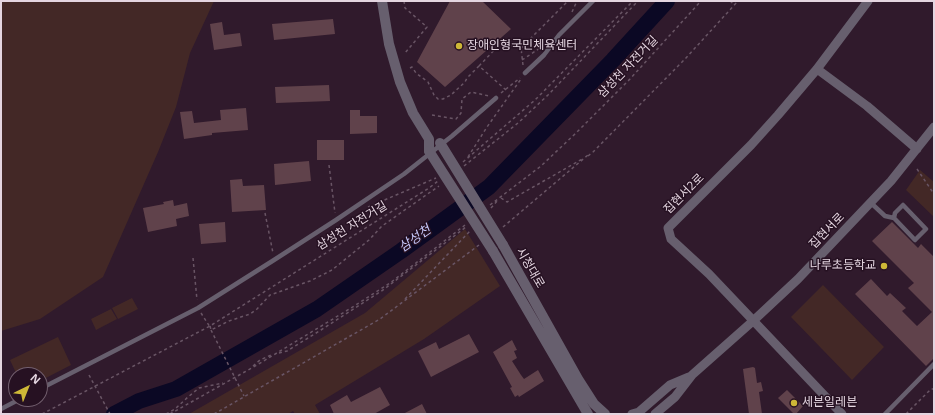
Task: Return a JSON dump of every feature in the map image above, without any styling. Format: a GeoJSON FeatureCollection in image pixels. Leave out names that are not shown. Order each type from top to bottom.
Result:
{"type":"FeatureCollection","features":[{"type":"Feature","properties":{"kind":"street"},"geometry":{"type":"LineString","coordinates":[[382,1],[389,44],[400,82],[413,113],[429,139]]}},
{"type":"Feature","properties":{"kind":"street","name":"집현서2로"},"geometry":{"type":"LineString","coordinates":[[842,414],[709,274],[671,239],[668,228],[751,145],[817,69],[868,1]]}},
{"type":"Feature","properties":{"kind":"street"},"geometry":{"type":"LineString","coordinates":[[817,69],[867,106],[917,149]]}},
{"type":"Feature","properties":{"kind":"street","name":"집현서로"},"geometry":{"type":"LineString","coordinates":[[655,414],[674,396],[692,375],[798,279],[871,203],[934,127]]}},
{"type":"Feature","properties":{"kind":"street","name":"시청대로"},"geometry":{"type":"LineString","coordinates":[[588,414],[493,251],[429,151],[429,139],[440,143],[503,245],[578,379],[594,404],[605,414]]}},
{"type":"Feature","properties":{"kind":"street","name":"집현서로"},"geometry":{"type":"LineString","coordinates":[[632,414],[639,412],[670,386],[692,375]]}},
{"type":"Feature","properties":{"kind":"lane"},"geometry":{"type":"LineString","coordinates":[[525,73],[544,55],[559,35],[593,1]]}},
{"type":"Feature","properties":{"kind":"lane"},"geometry":{"type":"LineString","coordinates":[[48,385],[198,308],[274,260],[404,174],[452,136],[496,98]]}},
{"type":"Feature","properties":{"kind":"lane"},"geometry":{"type":"LineString","coordinates":[[871,203],[885,216],[894,218],[915,240],[926,229],[903,205],[895,213],[894,218]]}},
{"type":"Feature","properties":{"kind":"lane"},"geometry":{"type":"LineString","coordinates":[[885,414],[934,364]]}},
{"type":"Feature","properties":{"kind":"path"},"geometry":{"type":"LineString","coordinates":[[404,1],[405,8],[427,27],[405,53]]}},
{"type":"Feature","properties":{"kind":"path"},"geometry":{"type":"LineString","coordinates":[[467,159],[487,126],[525,73],[521,48],[568,1]]}},
{"type":"Feature","properties":{"kind":"path"},"geometry":{"type":"LineString","coordinates":[[461,163],[535,100],[633,1]]}},
{"type":"Feature","properties":{"kind":"path"},"geometry":{"type":"LineString","coordinates":[[463,167],[518,123],[548,95],[638,1]]}},
{"type":"Feature","properties":{"kind":"path","name":"삼성천 자전거길"},"geometry":{"type":"LineString","coordinates":[[490,207],[541,166],[576,133],[630,80],[701,1]]}},
{"type":"Feature","properties":{"kind":"path"},"geometry":{"type":"LineString","coordinates":[[730,1],[735,5]]}},
{"type":"Feature","properties":{"kind":"path"},"geometry":{"type":"LineString","coordinates":[[501,197],[507,202],[593,152],[685,59],[738,1]]}},
{"type":"Feature","properties":{"kind":"path"},"geometry":{"type":"LineString","coordinates":[[410,68],[412,67],[416,73],[428,82],[434,95],[438,99],[443,99],[465,82],[467,78],[502,43],[521,48]]}},
{"type":"Feature","properties":{"kind":"path"},"geometry":{"type":"LineString","coordinates":[[479,66],[506,90]]}},
{"type":"Feature","properties":{"kind":"path"},"geometry":{"type":"LineString","coordinates":[[432,115],[456,119],[461,113],[462,99],[471,92],[496,98],[525,73]]}},
{"type":"Feature","properties":{"kind":"path"},"geometry":{"type":"LineString","coordinates":[[329,165],[336,220]]}},
{"type":"Feature","properties":{"kind":"path"},"geometry":{"type":"LineString","coordinates":[[917,169],[934,194]]}},
{"type":"Feature","properties":{"kind":"path"},"geometry":{"type":"LineString","coordinates":[[364,209],[442,176]]}},
{"type":"Feature","properties":{"kind":"path","name":"삼성천 자전거길"},"geometry":{"type":"LineString","coordinates":[[42,414],[210,326],[423,192],[439,180]]}},
{"type":"Feature","properties":{"kind":"path"},"geometry":{"type":"LineString","coordinates":[[212,330],[229,321],[250,314],[270,295],[310,281],[332,270],[370,240],[382,226],[439,186]]}},
{"type":"Feature","properties":{"kind":"path"},"geometry":{"type":"LineString","coordinates":[[265,213],[274,260]]}},
{"type":"Feature","properties":{"kind":"path"},"geometry":{"type":"LineString","coordinates":[[170,414],[275,354],[351,308],[390,283],[466,225]]}},
{"type":"Feature","properties":{"kind":"path"},"geometry":{"type":"LineString","coordinates":[[214,414],[380,319],[402,302],[475,226]]}},
{"type":"Feature","properties":{"kind":"path"},"geometry":{"type":"LineString","coordinates":[[193,258],[198,308],[210,326],[244,396]]}},
{"type":"Feature","properties":{"kind":"path"},"geometry":{"type":"LineString","coordinates":[[89,374],[110,414]]}},
{"type":"Feature","properties":{"kind":"path"},"geometry":{"type":"LineString","coordinates":[[166,414],[175,409],[199,388],[226,382]]}},
{"type":"Feature","properties":{"kind":"path"},"geometry":{"type":"LineString","coordinates":[[906,414],[931,389],[934,389]]}},
{"type":"Feature","properties":{"kind":"shaded area"},"geometry":{"type":"Polygon","coordinates":[[[1,1],[214,1],[190,53],[176,107],[158,152],[103,277],[40,319],[1,331],[1,1]]]}},
{"type":"Feature","properties":{"kind":"shaded area"},"geometry":{"type":"Polygon","coordinates":[[[920,170],[934,182],[934,217],[906,190],[920,170]]]}},
{"type":"Feature","properties":{"kind":"shaded area"},"geometry":{"type":"Polygon","coordinates":[[[465,229],[500,286],[424,339],[315,405],[320,414],[295,414],[293,411],[288,414],[189,414],[365,313],[465,229]]]}},
{"type":"Feature","properties":{"kind":"shaded area"},"geometry":{"type":"Polygon","coordinates":[[[823,285],[884,347],[852,380],[791,317],[823,285]]]}},
{"type":"Feature","properties":{"kind":"shaded area"},"geometry":{"type":"Polygon","coordinates":[[[132,298],[138,309],[118,319],[112,308],[132,298]]]}},
{"type":"Feature","properties":{"kind":"shaded area"},"geometry":{"type":"Polygon","coordinates":[[[111,309],[117,319],[96,330],[91,319],[111,309]]]}},
{"type":"Feature","properties":{"kind":"shaded area"},"geometry":{"type":"Polygon","coordinates":[[[58,337],[71,365],[48,377],[48,367],[13,367],[10,360],[58,337]]]}},
{"type":"Feature","properties":{"kind":"building","name":"장애인형국민체육센터"},"geometry":{"type":"Polygon","coordinates":[[[450,1],[482,1],[511,29],[445,87],[417,62],[450,1]]]}},
{"type":"Feature","properties":{"kind":"building"},"geometry":{"type":"Polygon","coordinates":[[[333,19],[335,34],[274,40],[272,24],[333,19]]]}},
{"type":"Feature","properties":{"kind":"building"},"geometry":{"type":"Polygon","coordinates":[[[222,22],[224,35],[240,33],[242,46],[214,50],[210,24],[222,22]]]}},
{"type":"Feature","properties":{"kind":"building"},"geometry":{"type":"Polygon","coordinates":[[[329,85],[330,101],[276,103],[275,87],[329,85]]]}},
{"type":"Feature","properties":{"kind":"building"},"geometry":{"type":"Polygon","coordinates":[[[246,108],[248,130],[212,133],[212,135],[184,139],[180,112],[192,111],[194,123],[221,120],[220,110],[246,108]]]}},
{"type":"Feature","properties":{"kind":"building"},"geometry":{"type":"Polygon","coordinates":[[[350,110],[360,110],[360,116],[377,116],[377,133],[350,134],[350,110]]]}},
{"type":"Feature","properties":{"kind":"building"},"geometry":{"type":"Polygon","coordinates":[[[317,140],[344,140],[344,160],[317,160],[317,140]]]}},
{"type":"Feature","properties":{"kind":"building"},"geometry":{"type":"Polygon","coordinates":[[[309,161],[311,181],[275,185],[274,164],[309,161]]]}},
{"type":"Feature","properties":{"kind":"building"},"geometry":{"type":"Polygon","coordinates":[[[242,179],[243,186],[264,185],[266,210],[232,212],[230,180],[242,179]]]}},
{"type":"Feature","properties":{"kind":"building"},"geometry":{"type":"Polygon","coordinates":[[[173,200],[174,206],[187,203],[189,216],[176,219],[177,226],[148,232],[143,208],[164,204],[163,202],[173,200]]]}},
{"type":"Feature","properties":{"kind":"building"},"geometry":{"type":"Polygon","coordinates":[[[225,222],[226,242],[201,244],[199,224],[225,222]]]}},
{"type":"Feature","properties":{"kind":"building"},"geometry":{"type":"Polygon","coordinates":[[[892,222],[918,248],[921,244],[934,257],[934,358],[926,366],[855,294],[871,279],[887,296],[890,293],[906,308],[902,311],[917,326],[932,312],[908,288],[914,283],[872,241],[892,222]]]}},
{"type":"Feature","properties":{"kind":"building"},"geometry":{"type":"Polygon","coordinates":[[[469,334],[479,352],[431,377],[418,351],[436,342],[439,349],[469,334]]]}},
{"type":"Feature","properties":{"kind":"building"},"geometry":{"type":"Polygon","coordinates":[[[512,340],[517,350],[514,351],[517,358],[512,361],[524,379],[538,370],[544,381],[519,397],[518,395],[515,397],[510,388],[512,387],[493,352],[512,340]]]}},
{"type":"Feature","properties":{"kind":"building"},"geometry":{"type":"Polygon","coordinates":[[[755,368],[757,383],[761,382],[763,391],[759,392],[762,414],[749,414],[743,369],[755,368]]]}},
{"type":"Feature","properties":{"kind":"building"},"geometry":{"type":"Polygon","coordinates":[[[380,387],[390,405],[374,414],[334,414],[330,405],[347,395],[351,402],[380,387]]]}},
{"type":"Feature","properties":{"kind":"building"},"geometry":{"type":"Polygon","coordinates":[[[787,390],[803,406],[796,414],[794,414],[778,398],[787,390]]]}},
{"type":"Feature","properties":{"kind":"building"},"geometry":{"type":"Polygon","coordinates":[[[422,404],[427,414],[403,414],[422,404]]]}},
{"type":"Feature","properties":{"kind":"waterway","name":"삼성천"},"geometry":{"type":"LineString","coordinates":[[114,414],[139,401],[176,389],[317,309],[401,251],[489,187],[613,60],[667,1]]}},
{"type":"Feature","properties":{"kind":"place","name":"장애인형국민체육센터"},"geometry":{"type":"Point","coordinates":[459,46]}},
{"type":"Feature","properties":{"kind":"place","name":"나루초등학교"},"geometry":{"type":"Point","coordinates":[884,266]}},
{"type":"Feature","properties":{"kind":"place","name":"세븐일레븐"},"geometry":{"type":"Point","coordinates":[794,403]}}]}
